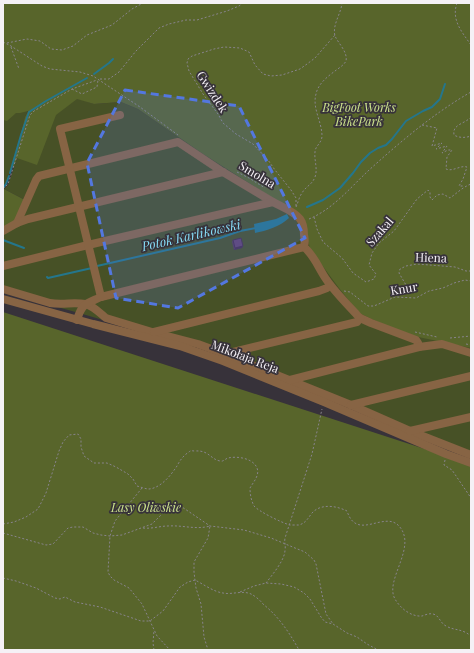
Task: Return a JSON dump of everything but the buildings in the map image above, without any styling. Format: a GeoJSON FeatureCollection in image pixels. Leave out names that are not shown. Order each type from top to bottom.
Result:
{"type":"FeatureCollection","features":[{"type":"Feature","properties":{"kind":"street"},"geometry":{"type":"LineString","coordinates":[[101,297],[60,129],[120,115]]}},
{"type":"Feature","properties":{"kind":"street"},"geometry":{"type":"LineString","coordinates":[[17,223],[39,176],[178,142],[223,172],[290,211],[300,219],[303,224],[304,247]]}},
{"type":"Feature","properties":{"kind":"street"},"geometry":{"type":"LineString","coordinates":[[3,232],[17,223],[28,219],[223,172]]}},
{"type":"Feature","properties":{"kind":"street"},"geometry":{"type":"LineString","coordinates":[[3,266],[273,202]]}},
{"type":"Feature","properties":{"kind":"street"},"geometry":{"type":"LineString","coordinates":[[304,247],[311,255],[330,285],[360,318],[416,340],[419,348]]}},
{"type":"Feature","properties":{"kind":"street"},"geometry":{"type":"LineString","coordinates":[[77,320],[81,308],[101,297],[304,247]]}},
{"type":"Feature","properties":{"kind":"street"},"geometry":{"type":"LineString","coordinates":[[152,332],[319,291],[330,285]]}},
{"type":"Feature","properties":{"kind":"street"},"geometry":{"type":"LineString","coordinates":[[3,289],[50,303],[86,304],[106,318],[198,344],[225,354],[471,455]]}},
{"type":"Feature","properties":{"kind":"street","name":"Mikołaja Reja"},"geometry":{"type":"LineString","coordinates":[[3,299],[77,320],[180,346],[238,366],[446,454],[471,463]]}},
{"type":"Feature","properties":{"kind":"street"},"geometry":{"type":"LineString","coordinates":[[225,354],[357,322],[360,318]]}},
{"type":"Feature","properties":{"kind":"street"},"geometry":{"type":"LineString","coordinates":[[290,380],[419,348],[442,344],[471,353]]}},
{"type":"Feature","properties":{"kind":"street"},"geometry":{"type":"LineString","coordinates":[[350,405],[471,376]]}},
{"type":"Feature","properties":{"kind":"street"},"geometry":{"type":"LineString","coordinates":[[410,431],[471,417]]}},
{"type":"Feature","properties":{"kind":"path"},"geometry":{"type":"LineString","coordinates":[[6,43],[27,39],[40,41],[51,49],[62,50],[73,46],[87,35],[112,25],[132,9],[143,3]]}},
{"type":"Feature","properties":{"kind":"path"},"geometry":{"type":"LineString","coordinates":[[3,189],[8,184],[30,115],[72,89],[98,80],[109,79],[118,72],[159,28],[186,20],[197,20],[227,11],[243,3]]}},
{"type":"Feature","properties":{"kind":"path"},"geometry":{"type":"LineString","coordinates":[[335,35],[336,22],[342,7],[342,3]]}},
{"type":"Feature","properties":{"kind":"path"},"geometry":{"type":"LineString","coordinates":[[457,3],[455,15],[459,29],[471,45]]}},
{"type":"Feature","properties":{"kind":"path","name":"Gwizdek"},"geometry":{"type":"LineString","coordinates":[[335,35],[346,55],[346,60],[342,66],[318,87],[315,95],[322,141],[314,151],[316,175],[312,184],[302,192],[296,208],[296,198],[268,160],[253,144],[236,134],[223,123],[199,88],[189,71],[187,63],[188,59],[192,56],[214,49],[224,47],[240,48],[249,52],[255,65],[263,74],[271,76],[282,75],[300,69],[315,58],[335,35]]}},
{"type":"Feature","properties":{"kind":"path"},"geometry":{"type":"LineString","coordinates":[[3,42],[42,66],[50,69],[80,72],[92,76],[140,106],[181,137]]}},
{"type":"Feature","properties":{"kind":"path"},"geometry":{"type":"LineString","coordinates":[[11,46],[19,69]]}},
{"type":"Feature","properties":{"kind":"path"},"geometry":{"type":"LineString","coordinates":[[72,89],[82,94],[97,86],[98,80]]}},
{"type":"Feature","properties":{"kind":"path"},"geometry":{"type":"LineString","coordinates":[[307,220],[333,204],[369,170],[422,125],[443,109],[471,92]]}},
{"type":"Feature","properties":{"kind":"path"},"geometry":{"type":"LineString","coordinates":[[471,117],[456,127],[453,131],[454,135],[459,138],[471,136]]}},
{"type":"Feature","properties":{"kind":"path"},"geometry":{"type":"LineString","coordinates":[[422,125],[437,128],[432,146],[442,143],[436,149],[447,146],[442,153],[452,150],[447,157],[446,169],[449,170],[464,166],[467,167],[459,186],[465,186]]}},
{"type":"Feature","properties":{"kind":"path","name":"Smolna"},"geometry":{"type":"LineString","coordinates":[[236,171],[267,190]]}},
{"type":"Feature","properties":{"kind":"path","name":"Szakal"},"geometry":{"type":"LineString","coordinates":[[314,217],[322,242],[342,258],[353,272],[366,282],[374,279],[376,274],[369,265],[372,253],[379,242],[394,231],[417,199],[428,190],[432,200],[437,195],[443,194],[450,198],[465,186],[471,184]]}},
{"type":"Feature","properties":{"kind":"path","name":"Hiena"},"geometry":{"type":"LineString","coordinates":[[395,297],[404,290],[406,285],[399,273],[400,269],[406,266],[417,264],[471,271]]}},
{"type":"Feature","properties":{"kind":"path","name":"Knur"},"geometry":{"type":"LineString","coordinates":[[348,296],[343,290],[350,292],[368,306],[374,306],[395,297],[416,298],[429,291],[443,288],[454,283],[465,280],[471,282]]}},
{"type":"Feature","properties":{"kind":"path"},"geometry":{"type":"LineString","coordinates":[[415,332],[436,337]]}},
{"type":"Feature","properties":{"kind":"path"},"geometry":{"type":"LineString","coordinates":[[448,339],[471,336]]}},
{"type":"Feature","properties":{"kind":"path"},"geometry":{"type":"LineString","coordinates":[[464,343],[471,345]]}},
{"type":"Feature","properties":{"kind":"path"},"geometry":{"type":"LineString","coordinates":[[266,583],[284,558],[286,550],[284,543],[312,454],[324,402]]}},
{"type":"Feature","properties":{"kind":"path"},"geometry":{"type":"LineString","coordinates":[[3,524],[14,522],[26,517],[38,509],[46,493],[59,451],[63,442],[69,435],[78,434],[81,439],[81,447],[84,456],[94,463],[107,463],[116,466],[128,474],[137,486],[142,488],[150,489],[165,481],[182,458],[190,451],[200,450],[218,461],[228,458],[252,460],[258,470],[258,475],[250,488],[255,506],[259,511],[290,525],[297,525],[306,522],[314,511],[324,506],[340,507],[347,511],[350,519],[359,525],[367,526],[387,521],[395,523],[399,526],[405,541],[404,551],[394,583],[393,592],[395,599],[408,613],[419,616],[435,614],[438,616],[439,621],[445,626],[466,631],[471,636]]}},
{"type":"Feature","properties":{"kind":"path"},"geometry":{"type":"LineString","coordinates":[[446,454],[444,465],[452,470],[471,498]]}},
{"type":"Feature","properties":{"kind":"path"},"geometry":{"type":"LineString","coordinates":[[142,488],[115,521],[110,536],[108,572],[114,580],[129,588],[142,604],[157,636],[170,650]]}},
{"type":"Feature","properties":{"kind":"path"},"geometry":{"type":"LineString","coordinates":[[3,533],[46,545],[53,544],[68,528],[78,526],[83,527],[93,533],[110,536],[122,535],[152,524],[172,506],[182,507],[210,526]]}},
{"type":"Feature","properties":{"kind":"path"},"geometry":{"type":"LineString","coordinates":[[141,528],[169,525],[198,528],[210,526],[244,530],[271,538],[305,552],[314,560],[316,564],[326,614],[333,624]]}},
{"type":"Feature","properties":{"kind":"path"},"geometry":{"type":"LineString","coordinates":[[208,650],[204,637],[201,604],[195,580],[194,562],[208,538],[210,526]]}},
{"type":"Feature","properties":{"kind":"path"},"geometry":{"type":"LineString","coordinates":[[3,578],[36,588],[55,598],[60,599],[65,597],[75,602],[141,621],[150,621],[163,611],[180,587],[195,580],[220,593],[231,594],[266,583],[280,584],[294,587],[304,593],[310,599],[325,622],[333,624],[378,650]]}},
{"type":"Feature","properties":{"kind":"path"},"geometry":{"type":"LineString","coordinates":[[240,592],[250,594],[260,600],[271,610],[286,628],[299,650]]}},
{"type":"Feature","properties":{"kind":"path"},"geometry":{"type":"LineString","coordinates":[[154,630],[154,650]]}},
{"type":"Feature","properties":{"kind":"highlighted area"},"geometry":{"type":"Polygon","coordinates":[[[125,90],[239,106],[305,238],[178,308],[116,298],[87,163],[125,90]]]}},
{"type":"Feature","properties":{"kind":"green space","name":"BigFoot Works BikePark"},"geometry":{"type":"Polygon","coordinates":[[[3,3],[471,3],[471,348],[404,334],[359,313],[310,249],[303,219],[290,209],[203,154],[138,109],[121,102],[94,104],[77,99],[56,115],[37,165],[17,158],[14,167],[12,166],[25,117],[28,111],[16,113],[7,121],[3,120],[3,3]]]}},
{"type":"Feature","properties":{"kind":"green space"},"geometry":{"type":"Polygon","coordinates":[[[3,77],[28,110],[12,166],[6,184],[3,187],[3,77]]]}},
{"type":"Feature","properties":{"kind":"green space"},"geometry":{"type":"Polygon","coordinates":[[[65,94],[94,104],[121,102],[138,109],[203,154],[290,209],[471,348],[471,456],[209,351],[3,292],[3,230],[25,200],[4,189],[8,185],[31,117],[65,94]]]}},
{"type":"Feature","properties":{"kind":"green space"},"geometry":{"type":"Polygon","coordinates":[[[4,189],[25,200],[15,222],[3,230],[3,190],[4,189]]]}},
{"type":"Feature","properties":{"kind":"green space","name":"Lasy Oliwskie"},"geometry":{"type":"Polygon","coordinates":[[[3,312],[471,464],[471,650],[3,650],[3,312]]]}},
{"type":"Feature","properties":{"kind":"water"},"geometry":{"type":"Polygon","coordinates":[[[287,214],[289,218],[278,226],[255,233],[254,224],[276,219],[287,214]]]}},
{"type":"Feature","properties":{"kind":"waterway"},"geometry":{"type":"LineString","coordinates":[[94,74],[113,59]]}},
{"type":"Feature","properties":{"kind":"waterway"},"geometry":{"type":"LineString","coordinates":[[10,173],[29,112],[87,78]]}},
{"type":"Feature","properties":{"kind":"waterway","name":"Potok Karlikowski"},"geometry":{"type":"LineString","coordinates":[[307,207],[323,200],[340,188],[361,162],[370,153],[386,145],[406,121],[432,107],[440,99],[445,84]]}},
{"type":"Feature","properties":{"kind":"waterway"},"geometry":{"type":"LineString","coordinates":[[3,188],[9,176]]}},
{"type":"Feature","properties":{"kind":"waterway","name":"Potok Karlikowski"},"geometry":{"type":"LineString","coordinates":[[97,266],[220,238],[240,231],[256,228]]}},
{"type":"Feature","properties":{"kind":"waterway","name":"Potok Karlikowski"},"geometry":{"type":"LineString","coordinates":[[3,240],[24,248]]}},
{"type":"Feature","properties":{"kind":"waterway","name":"Potok Karlikowski"},"geometry":{"type":"LineString","coordinates":[[47,277],[92,268]]}}]}
